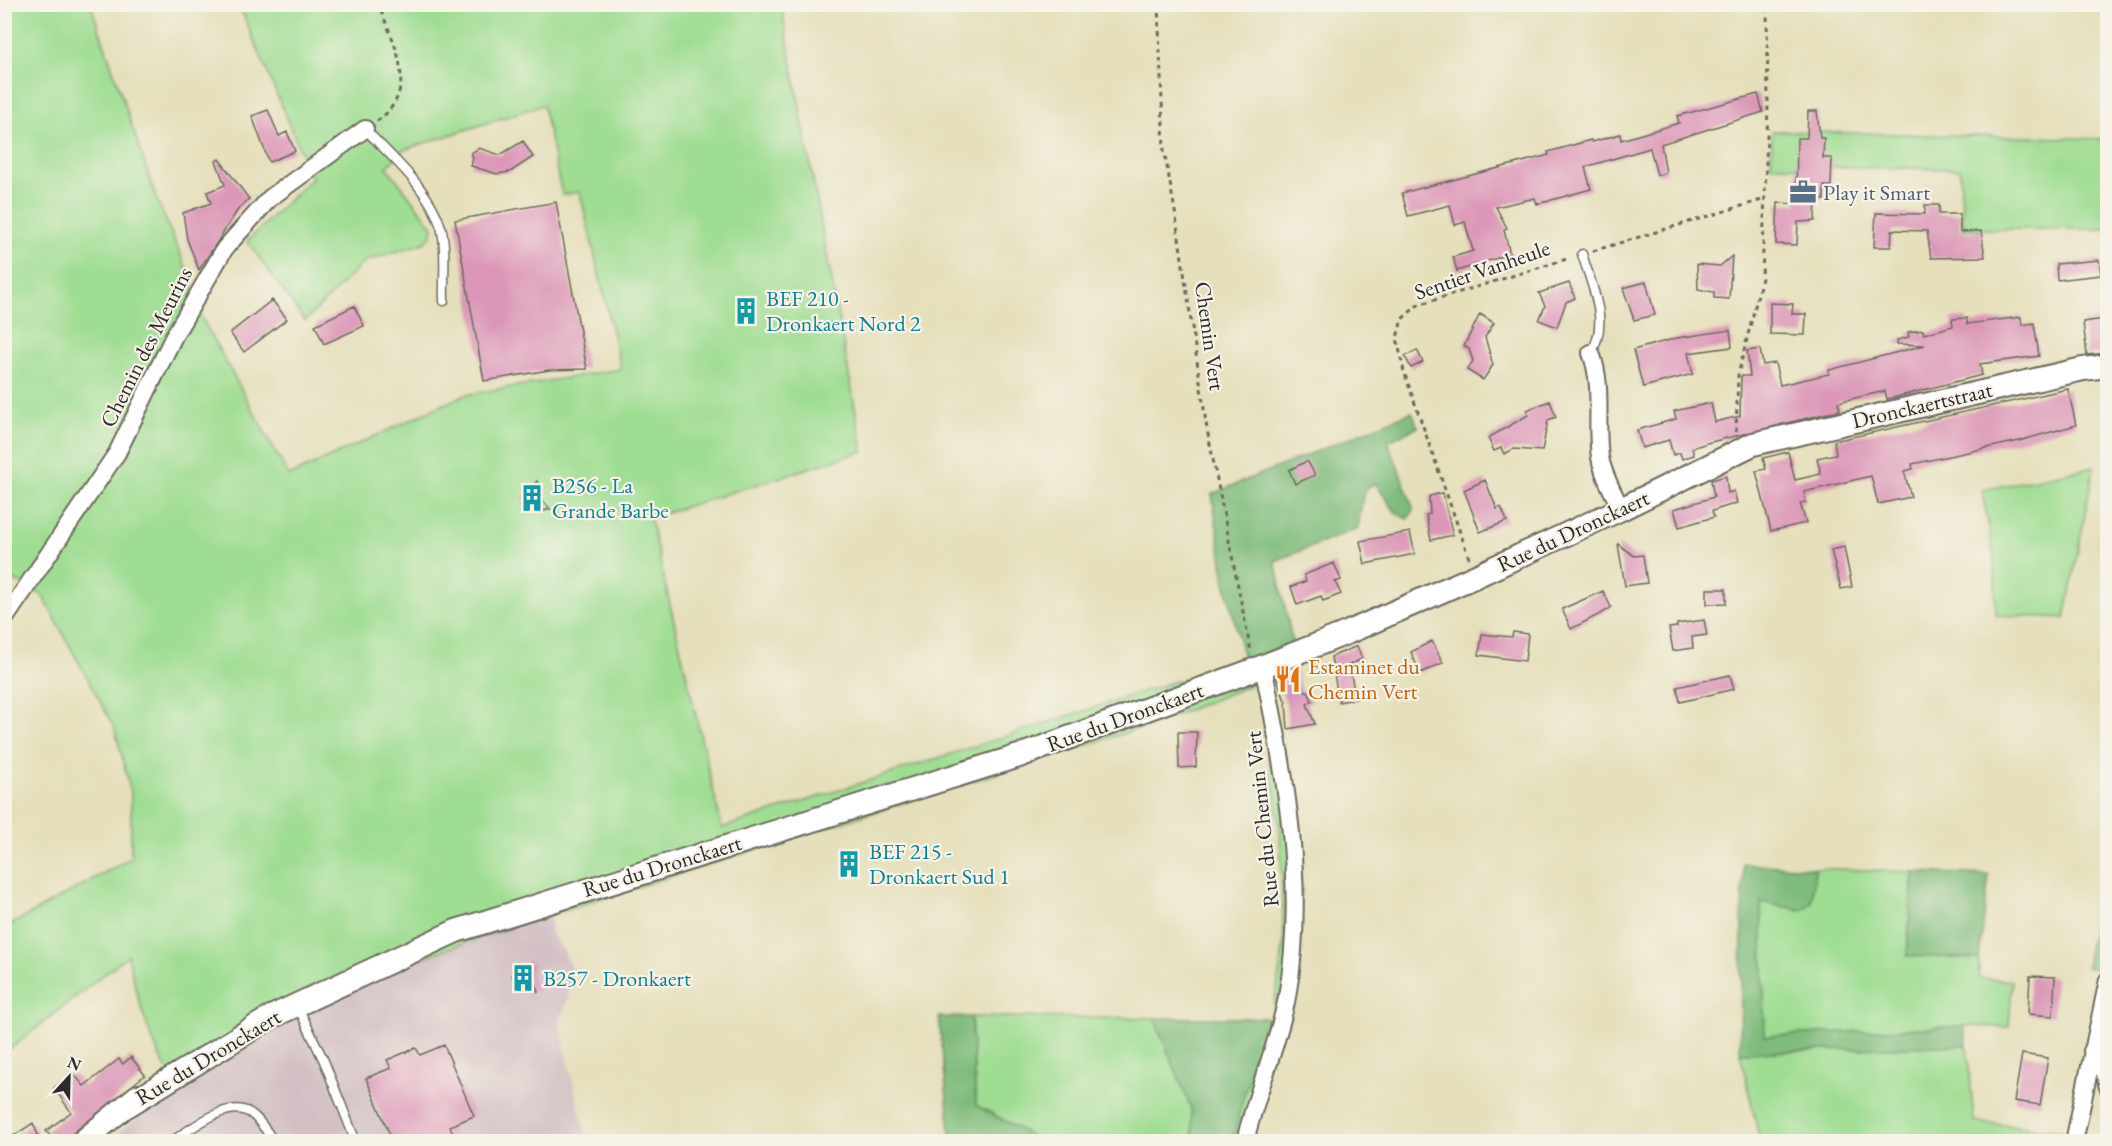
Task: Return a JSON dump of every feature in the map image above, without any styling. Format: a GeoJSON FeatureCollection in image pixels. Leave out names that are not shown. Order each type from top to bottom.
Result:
{"type":"FeatureCollection","features":[{"type":"Feature","properties":{"kind":"main road","name":"Dronckaertstraat"},"geometry":{"type":"LineString","coordinates":[[1739,451],[1779,436],[2072,371],[2108,366]]}},
{"type":"Feature","properties":{"kind":"main road","name":"Rue du Dronckaert"},"geometry":{"type":"LineString","coordinates":[[82,1142],[172,1066],[277,998],[406,943],[1019,756],[1259,668],[1349,632],[1476,576],[1621,510],[1739,451]]}},
{"type":"Feature","properties":{"kind":"main road","name":"Rue du Dronckaert"},"geometry":{"type":"LineString","coordinates":[[127,1106],[233,1039],[296,1004],[432,942],[487,920]]}},
{"type":"Feature","properties":{"kind":"street","name":"Chemin des Meurins"},"geometry":{"type":"LineString","coordinates":[[4,620],[117,453],[174,336],[225,248],[270,198],[365,129]]}},
{"type":"Feature","properties":{"kind":"street"},"geometry":{"type":"LineString","coordinates":[[1591,353],[1599,378],[1600,458],[1621,510]]}},
{"type":"Feature","properties":{"kind":"street","name":"Rue du Chemin Vert"},"geometry":{"type":"LineString","coordinates":[[1245,1142],[1284,1012],[1295,931],[1296,895],[1290,829],[1259,668]]}},
{"type":"Feature","properties":{"kind":"street"},"geometry":{"type":"LineString","coordinates":[[2074,1142],[2108,980]]}},
{"type":"Feature","properties":{"kind":"street"},"geometry":{"type":"LineString","coordinates":[[2092,1051],[2102,1063],[2108,1088]]}},
{"type":"Feature","properties":{"kind":"lane"},"geometry":{"type":"LineString","coordinates":[[365,129],[411,178],[432,206],[442,229],[444,301]]}},
{"type":"Feature","properties":{"kind":"lane"},"geometry":{"type":"LineString","coordinates":[[1582,254],[1601,325],[1598,340],[1591,353]]}},
{"type":"Feature","properties":{"kind":"lane"},"geometry":{"type":"LineString","coordinates":[[296,1004],[324,1061],[356,1142]]}},
{"type":"Feature","properties":{"kind":"lane"},"geometry":{"type":"LineString","coordinates":[[171,1142],[221,1110],[242,1110],[253,1114],[274,1142]]}},
{"type":"Feature","properties":{"kind":"path"},"geometry":{"type":"LineString","coordinates":[[378,4],[403,75],[400,92],[392,107]]}},
{"type":"Feature","properties":{"kind":"path","name":"Chemin Vert"},"geometry":{"type":"LineString","coordinates":[[1158,4],[1164,150],[1231,558],[1259,668]]}},
{"type":"Feature","properties":{"kind":"path"},"geometry":{"type":"LineString","coordinates":[[1739,451],[1736,426],[1738,375],[1762,278],[1768,106],[1767,4]]}},
{"type":"Feature","properties":{"kind":"path","name":"Sentier Vanheule"},"geometry":{"type":"LineString","coordinates":[[1476,576],[1404,372],[1397,338],[1402,319],[1418,305],[1765,199]]}},
{"type":"Feature","properties":{"kind":"shaded area"},"geometry":{"type":"Polygon","coordinates":[[[550,914],[551,933],[564,951],[572,970],[567,1003],[559,1022],[587,1141],[107,1142],[176,1086],[272,1027],[414,960],[550,914]]]}},
{"type":"Feature","properties":{"kind":"green space"},"geometry":{"type":"Polygon","coordinates":[[[5,5],[91,5],[157,200],[191,279],[199,313],[289,476],[464,395],[621,369],[580,192],[562,195],[543,105],[403,150],[387,167],[433,227],[431,236],[424,243],[365,261],[305,321],[247,241],[312,178],[239,5],[781,5],[863,451],[650,518],[722,828],[1244,659],[1250,685],[1159,722],[517,925],[414,960],[272,1027],[176,1086],[159,1055],[146,1023],[128,955],[5,1053],[5,928],[131,858],[131,793],[115,729],[42,595],[14,580],[5,593],[5,5]]]}},
{"type":"Feature","properties":{"kind":"green space"},"geometry":{"type":"Polygon","coordinates":[[[1772,131],[2107,139],[2107,229],[1963,229],[1960,169],[1771,166],[1772,131]]]}},
{"type":"Feature","properties":{"kind":"green space"},"geometry":{"type":"Polygon","coordinates":[[[1412,412],[1418,427],[1388,441],[1414,510],[1407,519],[1396,513],[1375,483],[1365,491],[1357,529],[1275,561],[1293,644],[1244,659],[1225,582],[1212,494],[1412,412]]]}},
{"type":"Feature","properties":{"kind":"green space"},"geometry":{"type":"Polygon","coordinates":[[[2094,467],[2065,618],[1996,615],[1994,558],[1982,490],[2094,467]]]}},
{"type":"Feature","properties":{"kind":"green space"},"geometry":{"type":"Polygon","coordinates":[[[1283,747],[1302,891],[1251,1141],[1233,1142],[1244,1094],[1272,1018],[1284,943],[1280,829],[1268,751],[1283,747]]]}},
{"type":"Feature","properties":{"kind":"green space"},"geometry":{"type":"Polygon","coordinates":[[[1743,864],[1815,868],[1812,902],[1801,910],[1761,902],[1765,1036],[1964,1026],[1967,1045],[1740,1053],[1743,864]]]}},
{"type":"Feature","properties":{"kind":"green space"},"geometry":{"type":"Polygon","coordinates":[[[1815,868],[1913,872],[1907,955],[1979,959],[1979,978],[2012,981],[2009,1027],[1964,1026],[1765,1036],[1761,901],[1801,910],[1812,902],[1815,868]]]}},
{"type":"Feature","properties":{"kind":"green space"},"geometry":{"type":"Polygon","coordinates":[[[1913,872],[1989,875],[1979,959],[1907,956],[1913,872]]]}},
{"type":"Feature","properties":{"kind":"green space"},"geometry":{"type":"Polygon","coordinates":[[[2101,879],[2107,881],[2107,916],[2098,970],[2086,967],[2101,879]]]}},
{"type":"Feature","properties":{"kind":"green space"},"geometry":{"type":"Polygon","coordinates":[[[939,1017],[971,1017],[976,1105],[1041,1141],[951,1141],[939,1017]]]}},
{"type":"Feature","properties":{"kind":"green space"},"geometry":{"type":"Polygon","coordinates":[[[971,1017],[1154,1018],[1191,1108],[1193,1141],[1041,1141],[976,1105],[971,1017]]]}},
{"type":"Feature","properties":{"kind":"green space"},"geometry":{"type":"Polygon","coordinates":[[[1154,1018],[1272,1018],[1244,1094],[1233,1141],[1193,1141],[1191,1108],[1154,1018]]]}},
{"type":"Feature","properties":{"kind":"green space"},"geometry":{"type":"Polygon","coordinates":[[[1967,1045],[1974,1122],[2062,1131],[2061,1141],[1760,1141],[1740,1053],[1967,1045]]]}},
{"type":"Feature","properties":{"kind":"building"},"geometry":{"type":"Polygon","coordinates":[[[1758,94],[1763,112],[1661,144],[1666,173],[1657,175],[1650,148],[1585,167],[1591,189],[1537,204],[1535,198],[1496,207],[1507,228],[1504,230],[1510,254],[1457,271],[1453,257],[1473,251],[1465,222],[1455,225],[1450,205],[1408,216],[1402,193],[1549,155],[1548,152],[1591,140],[1592,142],[1620,134],[1621,140],[1679,123],[1677,116],[1758,94]]]}},
{"type":"Feature","properties":{"kind":"building"},"geometry":{"type":"Polygon","coordinates":[[[268,110],[279,136],[287,132],[295,151],[269,162],[252,116],[268,110]]]}},
{"type":"Feature","properties":{"kind":"building"},"geometry":{"type":"Polygon","coordinates":[[[1808,111],[1817,111],[1820,138],[1824,138],[1823,158],[1832,158],[1831,186],[1824,186],[1824,200],[1816,200],[1815,221],[1798,222],[1797,245],[1776,244],[1778,203],[1796,204],[1797,138],[1807,138],[1808,111]]]}},
{"type":"Feature","properties":{"kind":"building"},"geometry":{"type":"Polygon","coordinates":[[[523,141],[533,157],[510,172],[497,174],[471,166],[473,157],[471,153],[479,148],[500,155],[523,141]]]}},
{"type":"Feature","properties":{"kind":"building"},"geometry":{"type":"Polygon","coordinates":[[[219,159],[249,199],[239,208],[199,270],[187,239],[183,213],[211,203],[207,192],[225,185],[216,161],[219,159]]]}},
{"type":"Feature","properties":{"kind":"building"},"geometry":{"type":"Polygon","coordinates":[[[556,202],[587,369],[549,370],[484,381],[455,220],[556,202]]]}},
{"type":"Feature","properties":{"kind":"building"},"geometry":{"type":"Polygon","coordinates":[[[1925,205],[1939,205],[1939,214],[1960,214],[1960,232],[1981,231],[1985,257],[1931,258],[1927,231],[1892,230],[1891,247],[1874,247],[1876,213],[1925,214],[1925,205]]]}},
{"type":"Feature","properties":{"kind":"building"},"geometry":{"type":"Polygon","coordinates":[[[1732,256],[1729,299],[1714,298],[1714,292],[1698,289],[1697,264],[1720,266],[1732,256]]]}},
{"type":"Feature","properties":{"kind":"building"},"geometry":{"type":"Polygon","coordinates":[[[2099,260],[2101,275],[2057,280],[2056,264],[2099,260]]]}},
{"type":"Feature","properties":{"kind":"building"},"geometry":{"type":"Polygon","coordinates":[[[1646,282],[1655,315],[1634,320],[1623,288],[1646,282]]]}},
{"type":"Feature","properties":{"kind":"building"},"geometry":{"type":"Polygon","coordinates":[[[1569,283],[1575,298],[1566,302],[1557,327],[1539,320],[1545,306],[1539,293],[1569,283]]]}},
{"type":"Feature","properties":{"kind":"building"},"geometry":{"type":"Polygon","coordinates":[[[272,300],[287,319],[244,352],[230,333],[272,300]]]}},
{"type":"Feature","properties":{"kind":"building"},"geometry":{"type":"Polygon","coordinates":[[[1770,303],[1793,304],[1792,314],[1806,314],[1805,335],[1770,334],[1770,303]]]}},
{"type":"Feature","properties":{"kind":"building"},"geometry":{"type":"Polygon","coordinates":[[[354,306],[364,326],[324,344],[315,325],[354,306]]]}},
{"type":"Feature","properties":{"kind":"building"},"geometry":{"type":"Polygon","coordinates":[[[1480,314],[1494,323],[1485,337],[1493,365],[1483,380],[1467,370],[1473,361],[1469,349],[1464,346],[1480,314]]]}},
{"type":"Feature","properties":{"kind":"building"},"geometry":{"type":"Polygon","coordinates":[[[2021,317],[2022,325],[2034,323],[2039,356],[1980,364],[1982,375],[1896,397],[1887,399],[1885,391],[1838,402],[1840,410],[1707,443],[1692,448],[1694,455],[1682,459],[1680,453],[1673,455],[1669,440],[1642,448],[1637,430],[1676,419],[1674,411],[1711,403],[1715,422],[1740,416],[1741,376],[1750,376],[1747,351],[1760,349],[1763,365],[1775,363],[1780,385],[1829,374],[1829,370],[1925,345],[1897,344],[1897,340],[1909,337],[1908,332],[1923,330],[1924,334],[1953,326],[1952,319],[1967,318],[1967,324],[2021,317]]]}},
{"type":"Feature","properties":{"kind":"building"},"geometry":{"type":"Polygon","coordinates":[[[2104,319],[2108,353],[2087,355],[2083,322],[2104,319]]]}},
{"type":"Feature","properties":{"kind":"building"},"geometry":{"type":"Polygon","coordinates":[[[1730,330],[1732,347],[1688,353],[1693,374],[1643,387],[1633,350],[1677,338],[1730,330]]]}},
{"type":"Feature","properties":{"kind":"building"},"geometry":{"type":"Polygon","coordinates":[[[1417,350],[1423,362],[1411,368],[1405,356],[1417,350]]]}},
{"type":"Feature","properties":{"kind":"building"},"geometry":{"type":"Polygon","coordinates":[[[2068,389],[2076,425],[2019,441],[1912,464],[1913,469],[1904,471],[1911,497],[1878,504],[1871,476],[1804,492],[1806,502],[1800,503],[1806,523],[1771,531],[1756,471],[1766,469],[1763,458],[1788,452],[1795,480],[1821,474],[1817,458],[1836,454],[1834,441],[2068,389]]]}},
{"type":"Feature","properties":{"kind":"building"},"geometry":{"type":"Polygon","coordinates":[[[1550,401],[1556,417],[1548,420],[1542,451],[1514,449],[1504,454],[1501,448],[1494,451],[1488,438],[1528,415],[1527,410],[1550,401]]]}},
{"type":"Feature","properties":{"kind":"building"},"geometry":{"type":"Polygon","coordinates":[[[1308,462],[1315,475],[1295,484],[1289,470],[1308,462]]]}},
{"type":"Feature","properties":{"kind":"building"},"geometry":{"type":"Polygon","coordinates":[[[1726,476],[1728,493],[1734,491],[1737,503],[1712,511],[1714,517],[1679,527],[1674,509],[1714,497],[1711,480],[1726,476]]]}},
{"type":"Feature","properties":{"kind":"building"},"geometry":{"type":"Polygon","coordinates":[[[1485,480],[1497,509],[1501,507],[1507,521],[1480,532],[1464,490],[1485,480]]]}},
{"type":"Feature","properties":{"kind":"building","name":"B256 - La Grande Barbe"},"geometry":{"type":"Polygon","coordinates":[[[537,481],[543,501],[550,509],[537,513],[525,511],[522,498],[537,481]]]}},
{"type":"Feature","properties":{"kind":"building"},"geometry":{"type":"Polygon","coordinates":[[[1443,493],[1453,535],[1431,540],[1426,515],[1430,514],[1429,496],[1443,493]]]}},
{"type":"Feature","properties":{"kind":"building"},"geometry":{"type":"Polygon","coordinates":[[[1410,532],[1415,554],[1365,564],[1360,541],[1410,532]]]}},
{"type":"Feature","properties":{"kind":"building"},"geometry":{"type":"Polygon","coordinates":[[[1618,544],[1634,556],[1643,555],[1647,583],[1625,586],[1618,544]]]}},
{"type":"Feature","properties":{"kind":"building"},"geometry":{"type":"Polygon","coordinates":[[[1844,547],[1852,587],[1841,589],[1831,550],[1844,547]]]}},
{"type":"Feature","properties":{"kind":"building"},"geometry":{"type":"Polygon","coordinates":[[[1334,563],[1341,580],[1335,582],[1341,594],[1323,601],[1321,596],[1297,605],[1291,587],[1306,581],[1304,575],[1334,563]]]}},
{"type":"Feature","properties":{"kind":"building"},"geometry":{"type":"Polygon","coordinates":[[[1707,589],[1726,589],[1726,603],[1707,604],[1707,589]]]}},
{"type":"Feature","properties":{"kind":"building"},"geometry":{"type":"Polygon","coordinates":[[[1603,591],[1611,607],[1571,629],[1562,609],[1603,591]]]}},
{"type":"Feature","properties":{"kind":"building"},"geometry":{"type":"Polygon","coordinates":[[[1704,620],[1707,635],[1692,637],[1693,648],[1673,651],[1669,628],[1677,627],[1677,624],[1704,620]]]}},
{"type":"Feature","properties":{"kind":"building"},"geometry":{"type":"Polygon","coordinates":[[[1513,632],[1528,634],[1525,661],[1479,655],[1482,634],[1512,637],[1513,632]]]}},
{"type":"Feature","properties":{"kind":"building"},"geometry":{"type":"Polygon","coordinates":[[[1432,641],[1443,663],[1420,673],[1411,652],[1432,641]]]}},
{"type":"Feature","properties":{"kind":"building"},"geometry":{"type":"Polygon","coordinates":[[[1357,646],[1362,659],[1349,665],[1356,699],[1339,702],[1331,657],[1357,646]]]}},
{"type":"Feature","properties":{"kind":"building"},"geometry":{"type":"Polygon","coordinates":[[[1295,670],[1302,691],[1308,691],[1312,701],[1307,704],[1315,724],[1288,729],[1286,703],[1276,677],[1295,670]]]}},
{"type":"Feature","properties":{"kind":"building"},"geometry":{"type":"Polygon","coordinates":[[[1730,675],[1734,689],[1680,702],[1677,687],[1730,675]]]}},
{"type":"Feature","properties":{"kind":"building"},"geometry":{"type":"Polygon","coordinates":[[[1178,732],[1197,732],[1196,767],[1179,768],[1178,732]]]}},
{"type":"Feature","properties":{"kind":"building","name":"B257 - Dronkaert"},"geometry":{"type":"Polygon","coordinates":[[[533,962],[531,973],[538,992],[516,987],[512,975],[520,967],[533,962]]]}},
{"type":"Feature","properties":{"kind":"building"},"geometry":{"type":"Polygon","coordinates":[[[2030,976],[2055,977],[2053,1016],[2028,1014],[2030,976]]]}},
{"type":"Feature","properties":{"kind":"building"},"geometry":{"type":"Polygon","coordinates":[[[444,1045],[474,1116],[450,1126],[456,1142],[393,1142],[366,1078],[391,1068],[387,1060],[416,1048],[420,1055],[444,1045]]]}},
{"type":"Feature","properties":{"kind":"building"},"geometry":{"type":"Polygon","coordinates":[[[2022,1054],[2048,1058],[2040,1105],[2014,1101],[2022,1054]]]}},
{"type":"Feature","properties":{"kind":"building"},"geometry":{"type":"Polygon","coordinates":[[[131,1057],[145,1075],[62,1142],[55,1142],[46,1131],[71,1112],[54,1088],[73,1073],[84,1086],[119,1059],[123,1064],[131,1057]]]}},
{"type":"Feature","properties":{"kind":"building"},"geometry":{"type":"Polygon","coordinates":[[[33,1123],[38,1135],[29,1142],[4,1142],[33,1123]]]}},
{"type":"Feature","properties":{"kind":"place","name":"Play it Smart"},"geometry":{"type":"Point","coordinates":[1803,192]}},
{"type":"Feature","properties":{"kind":"place","name":"BEF 210 - Dronkaert Nord 2"},"geometry":{"type":"Point","coordinates":[746,311]}},
{"type":"Feature","properties":{"kind":"place","name":"B256 - La Grande Barbe"},"geometry":{"type":"Point","coordinates":[532,498]}},
{"type":"Feature","properties":{"kind":"place","name":"Estaminet du Chemin Vert"},"geometry":{"type":"Point","coordinates":[1288,679]}},
{"type":"Feature","properties":{"kind":"place","name":"BEF 215 - Dronkaert Sud 1"},"geometry":{"type":"Point","coordinates":[849,864]}},
{"type":"Feature","properties":{"kind":"place","name":"B257 - Dronkaert"},"geometry":{"type":"Point","coordinates":[523,978]}}]}
